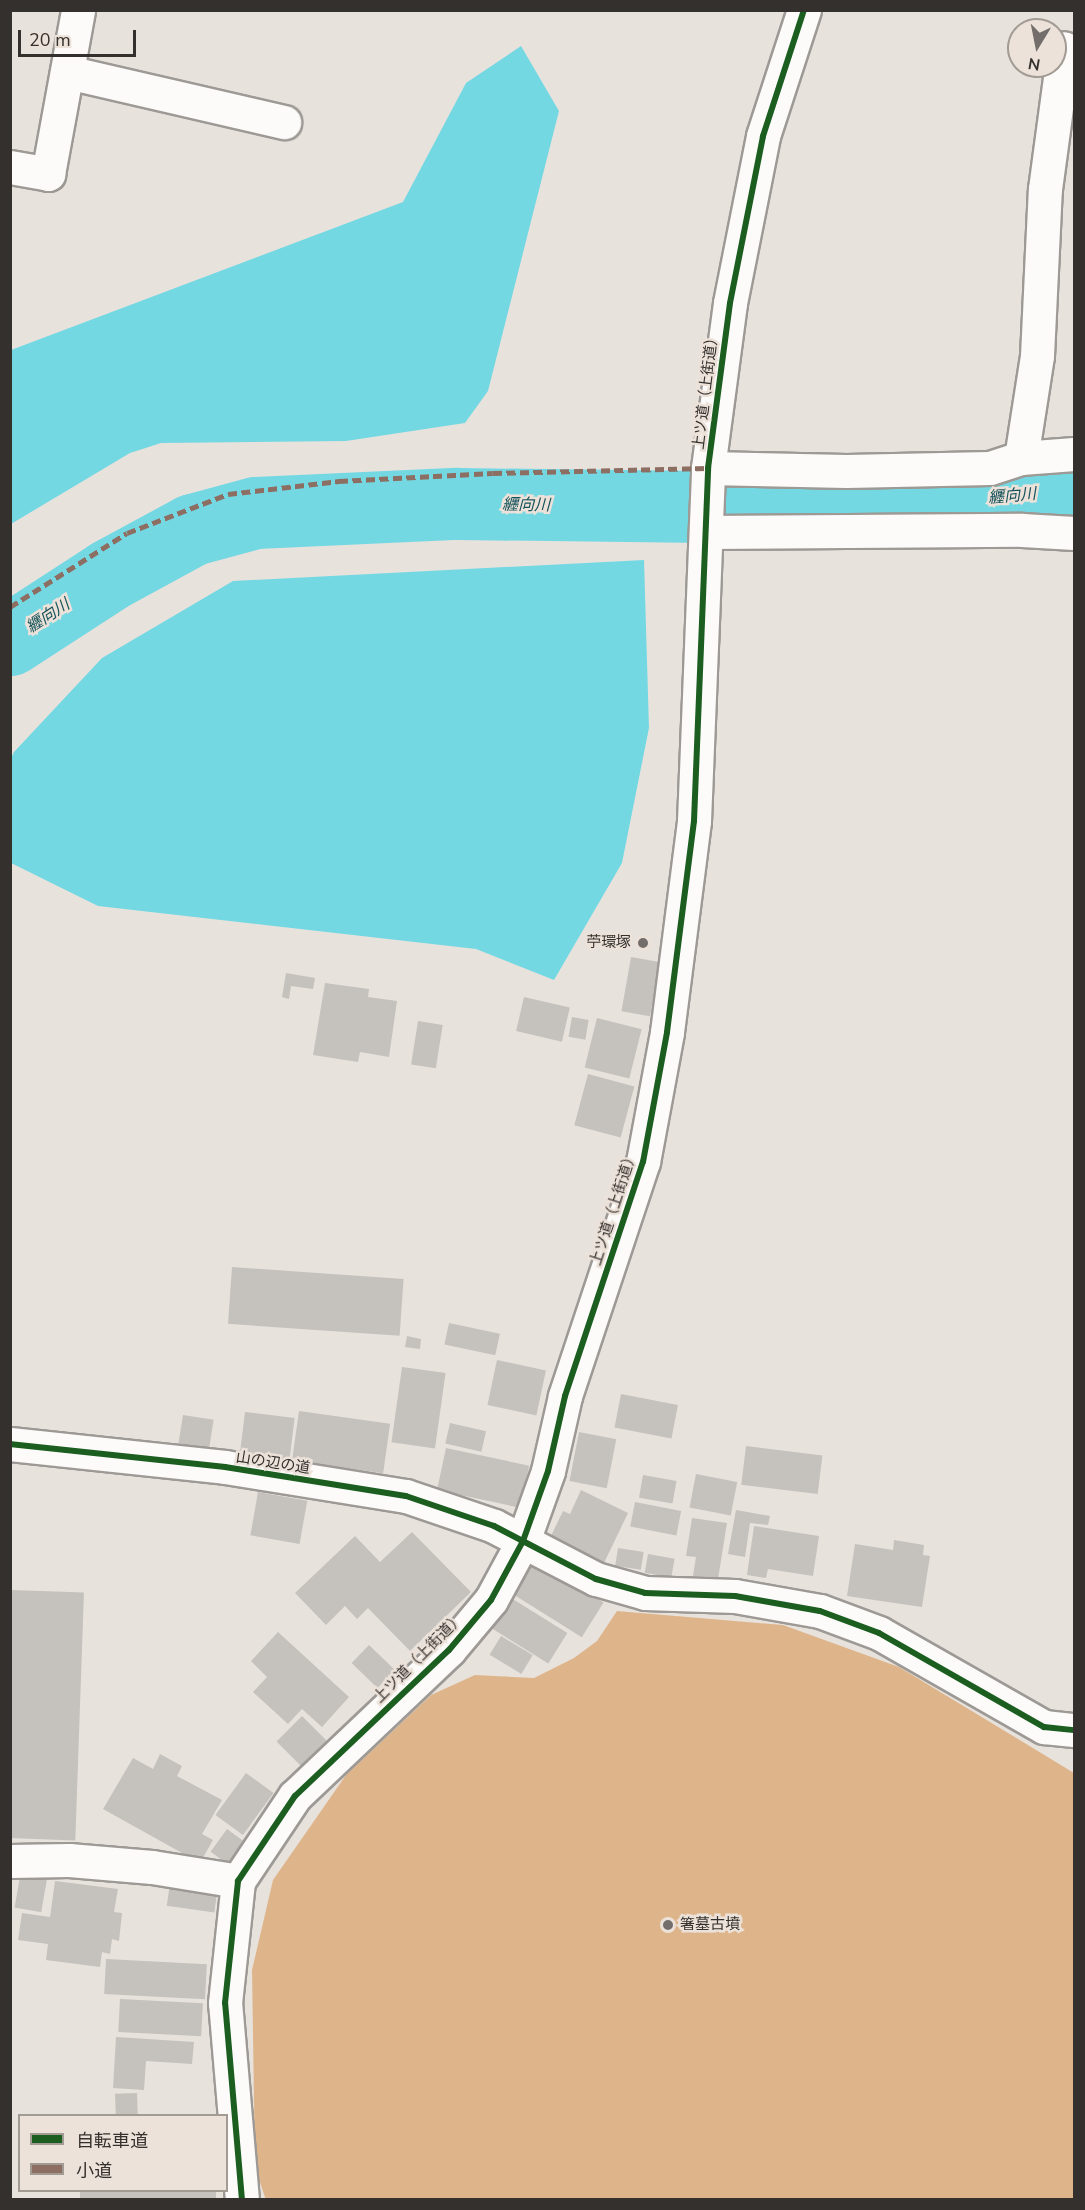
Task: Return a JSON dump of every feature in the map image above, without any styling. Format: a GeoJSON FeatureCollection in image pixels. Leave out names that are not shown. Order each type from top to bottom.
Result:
{"type":"FeatureCollection","features":[{"type":"Feature","properties":{"kind":"street"},"geometry":{"type":"LineString","coordinates":[[10,167],[48,174],[78,10]]}},
{"type":"Feature","properties":{"kind":"street","name":"上ツ道（上街道）"},"geometry":{"type":"LineString","coordinates":[[242,2199],[225,2003],[238,1881],[295,1796],[449,1650],[491,1600],[523,1541],[548,1471],[566,1396],[644,1162],[667,1032],[694,821],[709,473],[729,303],[763,136],[804,10]]}},
{"type":"Feature","properties":{"kind":"street"},"geometry":{"type":"LineString","coordinates":[[67,72],[284,122]]}},
{"type":"Feature","properties":{"kind":"street"},"geometry":{"type":"LineString","coordinates":[[1022,458],[1037,356],[1045,189],[1060,78]]}},
{"type":"Feature","properties":{"kind":"street"},"geometry":{"type":"LineString","coordinates":[[709,473],[990,468],[1022,458],[1074,454]]}},
{"type":"Feature","properties":{"kind":"street"},"geometry":{"type":"LineString","coordinates":[[708,528],[1022,530],[1074,533]]}},
{"type":"Feature","properties":{"kind":"street","name":"山の辺の道"},"geometry":{"type":"LineString","coordinates":[[10,1444],[225,1467],[406,1496],[494,1526],[596,1579],[645,1593],[735,1596],[820,1611],[879,1633],[1044,1727],[1074,1730]]}},
{"type":"Feature","properties":{"kind":"street"},"geometry":{"type":"LineString","coordinates":[[10,1861],[69,1860],[152,1867],[238,1881]]}},
{"type":"Feature","properties":{"kind":"shaded area","name":"箸墓古墳"},"geometry":{"type":"Polygon","coordinates":[[[617,1611],[783,1625],[899,1667],[1074,1773],[1074,2199],[266,2200],[255,2168],[252,1970],[273,1880],[346,1775],[431,1695],[475,1675],[534,1678],[574,1658],[597,1641],[617,1611]]]}},
{"type":"Feature","properties":{"kind":"water"},"geometry":{"type":"Polygon","coordinates":[[[521,46],[559,111],[488,391],[465,423],[346,441],[161,443],[130,453],[11,524],[11,350],[403,202],[466,83],[521,46]]]}},
{"type":"Feature","properties":{"kind":"water"},"geometry":{"type":"Polygon","coordinates":[[[644,560],[649,728],[622,863],[554,980],[476,949],[98,906],[11,863],[10,760],[14,752],[102,658],[233,581],[644,560]]]}},
{"type":"Feature","properties":{"kind":"building"},"geometry":{"type":"Polygon","coordinates":[[[631,957],[660,962],[650,1016],[621,1011],[631,957]]]}},
{"type":"Feature","properties":{"kind":"building"},"geometry":{"type":"Polygon","coordinates":[[[286,973],[315,978],[313,989],[291,986],[289,999],[282,997],[286,973]]]}},
{"type":"Feature","properties":{"kind":"building"},"geometry":{"type":"Polygon","coordinates":[[[325,983],[369,989],[368,997],[397,1001],[389,1057],[360,1052],[358,1062],[313,1055],[325,983]]]}},
{"type":"Feature","properties":{"kind":"building"},"geometry":{"type":"Polygon","coordinates":[[[524,997],[570,1008],[562,1042],[516,1031],[524,997]]]}},
{"type":"Feature","properties":{"kind":"building"},"geometry":{"type":"Polygon","coordinates":[[[572,1017],[589,1020],[585,1040],[569,1037],[572,1017]]]}},
{"type":"Feature","properties":{"kind":"building"},"geometry":{"type":"Polygon","coordinates":[[[597,1018],[642,1029],[629,1079],[585,1067],[597,1018]]]}},
{"type":"Feature","properties":{"kind":"building"},"geometry":{"type":"Polygon","coordinates":[[[418,1021],[443,1025],[436,1068],[411,1064],[418,1021]]]}},
{"type":"Feature","properties":{"kind":"building"},"geometry":{"type":"Polygon","coordinates":[[[588,1074],[634,1086],[621,1138],[574,1125],[588,1074]]]}},
{"type":"Feature","properties":{"kind":"building"},"geometry":{"type":"Polygon","coordinates":[[[232,1267],[404,1279],[400,1336],[228,1324],[232,1267]]]}},
{"type":"Feature","properties":{"kind":"building"},"geometry":{"type":"Polygon","coordinates":[[[449,1323],[500,1334],[495,1355],[444,1345],[449,1323]]]}},
{"type":"Feature","properties":{"kind":"building"},"geometry":{"type":"Polygon","coordinates":[[[407,1336],[421,1339],[420,1349],[405,1347],[407,1336]]]}},
{"type":"Feature","properties":{"kind":"building"},"geometry":{"type":"Polygon","coordinates":[[[497,1360],[546,1370],[536,1415],[487,1405],[497,1360]]]}},
{"type":"Feature","properties":{"kind":"building"},"geometry":{"type":"Polygon","coordinates":[[[402,1367],[446,1373],[435,1448],[391,1442],[402,1367]]]}},
{"type":"Feature","properties":{"kind":"building"},"geometry":{"type":"Polygon","coordinates":[[[621,1394],[678,1405],[671,1438],[615,1427],[621,1394]]]}},
{"type":"Feature","properties":{"kind":"building"},"geometry":{"type":"Polygon","coordinates":[[[299,1411],[390,1424],[383,1473],[292,1461],[299,1411]]]}},
{"type":"Feature","properties":{"kind":"building"},"geometry":{"type":"Polygon","coordinates":[[[245,1412],[295,1418],[290,1459],[240,1453],[245,1412]]]}},
{"type":"Feature","properties":{"kind":"building"},"geometry":{"type":"Polygon","coordinates":[[[183,1415],[214,1420],[208,1455],[177,1451],[183,1415]]]}},
{"type":"Feature","properties":{"kind":"building"},"geometry":{"type":"Polygon","coordinates":[[[450,1423],[486,1431],[481,1452],[445,1443],[450,1423]]]}},
{"type":"Feature","properties":{"kind":"building"},"geometry":{"type":"Polygon","coordinates":[[[579,1432],[616,1439],[607,1488],[569,1481],[579,1432]]]}},
{"type":"Feature","properties":{"kind":"building"},"geometry":{"type":"Polygon","coordinates":[[[746,1446],[822,1455],[818,1494],[741,1485],[746,1446]]]}},
{"type":"Feature","properties":{"kind":"building"},"geometry":{"type":"Polygon","coordinates":[[[446,1448],[529,1466],[520,1508],[437,1490],[446,1448]]]}},
{"type":"Feature","properties":{"kind":"building"},"geometry":{"type":"Polygon","coordinates":[[[696,1474],[737,1482],[731,1515],[690,1507],[696,1474]]]}},
{"type":"Feature","properties":{"kind":"building"},"geometry":{"type":"Polygon","coordinates":[[[643,1475],[676,1481],[672,1504],[639,1498],[643,1475]]]}},
{"type":"Feature","properties":{"kind":"building"},"geometry":{"type":"Polygon","coordinates":[[[581,1490],[628,1513],[604,1563],[550,1538],[563,1511],[570,1514],[581,1490]]]}},
{"type":"Feature","properties":{"kind":"building"},"geometry":{"type":"Polygon","coordinates":[[[258,1492],[307,1501],[300,1544],[250,1535],[258,1492]]]}},
{"type":"Feature","properties":{"kind":"building"},"geometry":{"type":"Polygon","coordinates":[[[635,1502],[681,1511],[676,1536],[630,1527],[635,1502]]]}},
{"type":"Feature","properties":{"kind":"building"},"geometry":{"type":"Polygon","coordinates":[[[736,1510],[770,1516],[768,1525],[750,1523],[745,1557],[728,1554],[736,1510]]]}},
{"type":"Feature","properties":{"kind":"building"},"geometry":{"type":"Polygon","coordinates":[[[692,1518],[727,1523],[718,1579],[693,1576],[696,1557],[686,1556],[692,1518]]]}},
{"type":"Feature","properties":{"kind":"building"},"geometry":{"type":"Polygon","coordinates":[[[754,1526],[819,1536],[813,1576],[768,1569],[766,1578],[747,1575],[754,1526]]]}},
{"type":"Feature","properties":{"kind":"building"},"geometry":{"type":"Polygon","coordinates":[[[412,1532],[471,1592],[410,1651],[368,1608],[357,1619],[345,1606],[326,1625],[295,1593],[355,1536],[380,1562],[412,1532]]]}},
{"type":"Feature","properties":{"kind":"building"},"geometry":{"type":"Polygon","coordinates":[[[894,1540],[924,1545],[923,1555],[930,1556],[922,1607],[847,1596],[855,1544],[893,1550],[894,1540]]]}},
{"type":"Feature","properties":{"kind":"building"},"geometry":{"type":"Polygon","coordinates":[[[618,1548],[644,1552],[641,1570],[615,1566],[618,1548]]]}},
{"type":"Feature","properties":{"kind":"building"},"geometry":{"type":"Polygon","coordinates":[[[648,1554],[675,1559],[671,1577],[645,1573],[648,1554]]]}},
{"type":"Feature","properties":{"kind":"building"},"geometry":{"type":"Polygon","coordinates":[[[534,1559],[604,1602],[582,1637],[512,1594],[534,1559]]]}},
{"type":"Feature","properties":{"kind":"building"},"geometry":{"type":"Polygon","coordinates":[[[10,1590],[84,1593],[75,1840],[10,1838],[10,1590]]]}},
{"type":"Feature","properties":{"kind":"building"},"geometry":{"type":"Polygon","coordinates":[[[508,1596],[567,1633],[548,1664],[489,1627],[508,1596]]]}},
{"type":"Feature","properties":{"kind":"building"},"geometry":{"type":"Polygon","coordinates":[[[278,1632],[349,1697],[322,1727],[302,1709],[288,1724],[253,1692],[267,1677],[251,1661],[278,1632]]]}},
{"type":"Feature","properties":{"kind":"building"},"geometry":{"type":"Polygon","coordinates":[[[501,1636],[533,1655],[521,1674],[490,1655],[501,1636]]]}},
{"type":"Feature","properties":{"kind":"building"},"geometry":{"type":"Polygon","coordinates":[[[369,1645],[395,1670],[378,1688],[352,1663],[369,1645]]]}},
{"type":"Feature","properties":{"kind":"building"},"geometry":{"type":"Polygon","coordinates":[[[302,1716],[327,1741],[301,1766],[277,1741],[302,1716]]]}},
{"type":"Feature","properties":{"kind":"building"},"geometry":{"type":"Polygon","coordinates":[[[160,1754],[182,1766],[177,1776],[222,1800],[202,1834],[213,1840],[200,1863],[103,1809],[133,1758],[153,1769],[160,1754]]]}},
{"type":"Feature","properties":{"kind":"building"},"geometry":{"type":"Polygon","coordinates":[[[246,1773],[274,1793],[243,1835],[215,1815],[246,1773]]]}},
{"type":"Feature","properties":{"kind":"building"},"geometry":{"type":"Polygon","coordinates":[[[227,1829],[245,1842],[228,1865],[211,1852],[227,1829]]]}},
{"type":"Feature","properties":{"kind":"building"},"geometry":{"type":"Polygon","coordinates":[[[21,1871],[48,1876],[41,1912],[15,1907],[21,1871]]]}},
{"type":"Feature","properties":{"kind":"building"},"geometry":{"type":"Polygon","coordinates":[[[55,1881],[118,1889],[114,1912],[122,1913],[119,1941],[112,1939],[110,1954],[102,1952],[100,1967],[46,1960],[48,1944],[18,1940],[22,1913],[50,1917],[55,1881]]]}},
{"type":"Feature","properties":{"kind":"building"},"geometry":{"type":"Polygon","coordinates":[[[170,1883],[218,1890],[214,1912],[167,1906],[170,1883]]]}},
{"type":"Feature","properties":{"kind":"building"},"geometry":{"type":"Polygon","coordinates":[[[106,1959],[207,1964],[205,1999],[104,1994],[106,1959]]]}},
{"type":"Feature","properties":{"kind":"building"},"geometry":{"type":"Polygon","coordinates":[[[120,1999],[203,2003],[201,2036],[118,2032],[120,1999]]]}},
{"type":"Feature","properties":{"kind":"building"},"geometry":{"type":"Polygon","coordinates":[[[116,2037],[194,2042],[192,2064],[146,2061],[144,2090],[113,2088],[116,2037]]]}},
{"type":"Feature","properties":{"kind":"building"},"geometry":{"type":"Polygon","coordinates":[[[137,2093],[138,2114],[116,2114],[115,2094],[137,2093]]]}},
{"type":"Feature","properties":{"kind":"building"},"geometry":{"type":"Polygon","coordinates":[[[80,2192],[216,2192],[216,2200],[80,2200],[80,2192]]]}},
{"type":"Feature","properties":{"kind":"waterway","name":"纒向川"},"geometry":{"type":"LineString","coordinates":[[10,640],[110,575],[193,530],[256,513],[458,504],[866,509],[1074,491]]}},
{"type":"Feature","properties":{"kind":"marked path"},"geometry":{"type":"LineString","coordinates":[[10,607],[127,533],[228,494],[339,481],[493,473],[708,468]]}},
{"type":"Feature","properties":{"kind":"cycle path"},"geometry":{"type":"LineString","coordinates":[[242,2200],[225,2003],[238,1881],[295,1796],[449,1650],[491,1600],[523,1541],[548,1471],[565,1396],[643,1162],[667,1032],[694,821],[708,468],[730,303],[763,136],[804,10]]}},
{"type":"Feature","properties":{"kind":"cycle path"},"geometry":{"type":"LineString","coordinates":[[10,1444],[225,1467],[406,1496],[494,1526],[596,1579],[645,1593],[735,1596],[820,1611],[879,1633],[1044,1727],[1074,1730]]}},
{"type":"Feature","properties":{"kind":"place","name":"苧環塚"},"geometry":{"type":"Point","coordinates":[643,943]}},
{"type":"Feature","properties":{"kind":"place","name":"箸墓古墳"},"geometry":{"type":"Point","coordinates":[668,1925]}}]}
